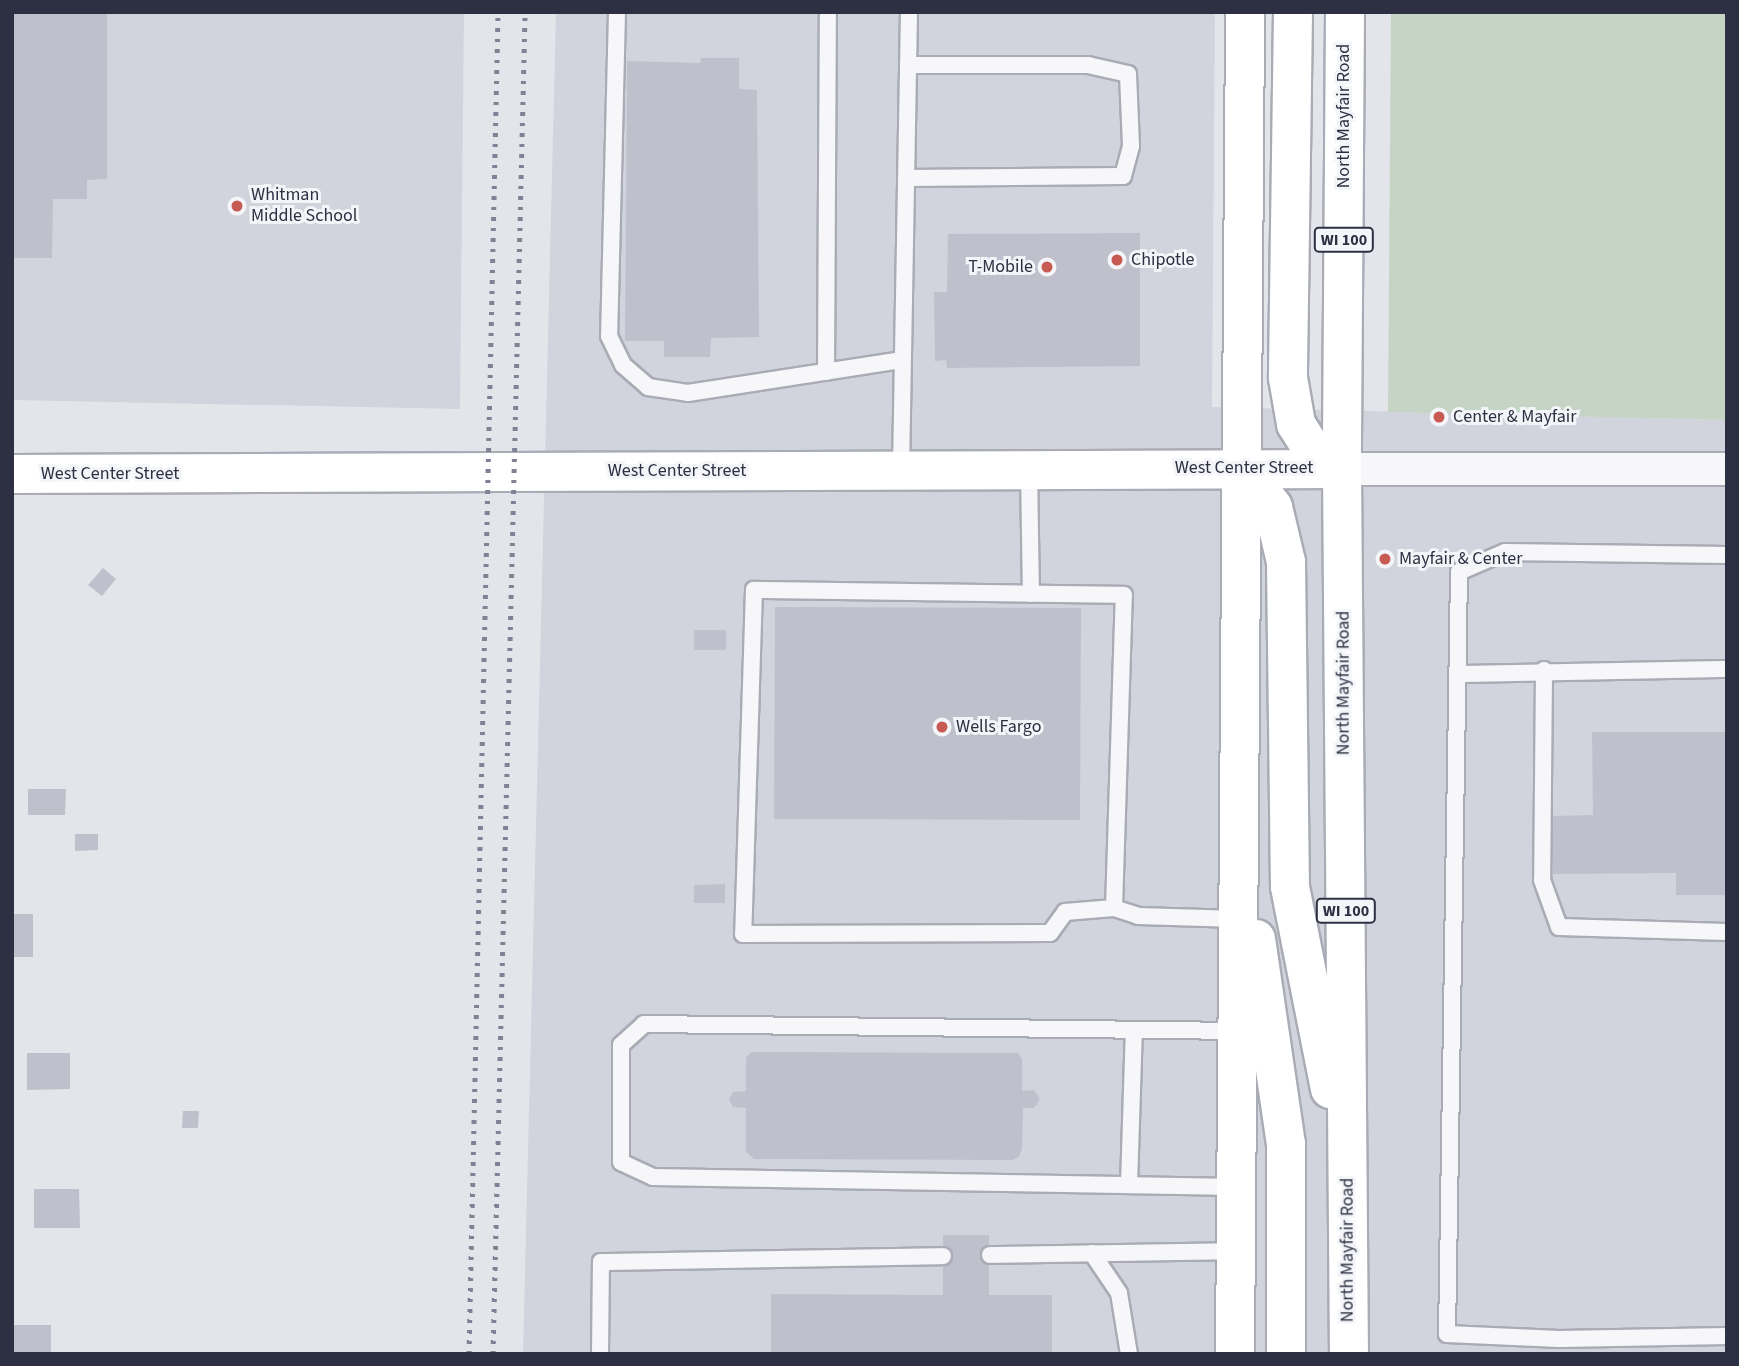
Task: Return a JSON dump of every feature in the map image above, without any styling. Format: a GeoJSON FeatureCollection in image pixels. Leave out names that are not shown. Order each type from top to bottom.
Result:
{"type":"FeatureCollection","features":[{"type":"Feature","properties":{"kind":"main road"},"geometry":{"type":"LineString","coordinates":[[1245,12],[1239,919],[1255,1032],[1286,1144],[1286,1354]]}},
{"type":"Feature","properties":{"kind":"main road"},"geometry":{"type":"LineString","coordinates":[[1293,12],[1288,378],[1296,424],[1310,446],[1342,469]]}},
{"type":"Feature","properties":{"kind":"main road","name":"North Mayfair Road"},"geometry":{"type":"LineString","coordinates":[[1345,12],[1342,469],[1349,1354]]}},
{"type":"Feature","properties":{"kind":"main road"},"geometry":{"type":"LineString","coordinates":[[1243,468],[1273,507],[1283,540],[1286,562],[1290,887],[1348,1180]]}},
{"type":"Feature","properties":{"kind":"main road","name":"West Center Street"},"geometry":{"type":"LineString","coordinates":[[12,474],[1342,469]]}},
{"type":"Feature","properties":{"kind":"main road"},"geometry":{"type":"LineString","coordinates":[[1235,1354],[1237,1187],[1255,1032],[1240,844]]}},
{"type":"Feature","properties":{"kind":"street"},"geometry":{"type":"LineString","coordinates":[[1342,469],[1727,469]]}},
{"type":"Feature","properties":{"kind":"lane"},"geometry":{"type":"LineString","coordinates":[[617,12],[609,336],[623,365],[648,387],[688,393],[902,360]]}},
{"type":"Feature","properties":{"kind":"lane"},"geometry":{"type":"LineString","coordinates":[[826,372],[828,12]]}},
{"type":"Feature","properties":{"kind":"lane"},"geometry":{"type":"LineString","coordinates":[[901,470],[908,12]]}},
{"type":"Feature","properties":{"kind":"lane"},"geometry":{"type":"LineString","coordinates":[[906,178],[1123,176],[1130,146],[1128,74],[1088,65],[908,65]]}},
{"type":"Feature","properties":{"kind":"lane"},"geometry":{"type":"LineString","coordinates":[[1029,469],[1031,594]]}},
{"type":"Feature","properties":{"kind":"lane"},"geometry":{"type":"LineString","coordinates":[[1727,555],[1505,552],[1459,572],[1447,1334],[1559,1339],[1727,1336]]}},
{"type":"Feature","properties":{"kind":"lane"},"geometry":{"type":"LineString","coordinates":[[1114,908],[1124,596],[754,590],[743,934],[1049,933],[1065,912],[1114,908],[1138,915],[1239,919]]}},
{"type":"Feature","properties":{"kind":"lane"},"geometry":{"type":"LineString","coordinates":[[1458,674],[1727,668]]}},
{"type":"Feature","properties":{"kind":"lane"},"geometry":{"type":"LineString","coordinates":[[1544,670],[1542,880],[1559,927],[1727,932]]}},
{"type":"Feature","properties":{"kind":"lane"},"geometry":{"type":"LineString","coordinates":[[1237,1187],[653,1177],[621,1162],[621,1045],[644,1024],[1255,1032]]}},
{"type":"Feature","properties":{"kind":"lane"},"geometry":{"type":"LineString","coordinates":[[1129,1185],[1133,1030]]}},
{"type":"Feature","properties":{"kind":"lane"},"geometry":{"type":"LineString","coordinates":[[990,1255],[1236,1251]]}},
{"type":"Feature","properties":{"kind":"lane"},"geometry":{"type":"LineString","coordinates":[[1092,1253],[1119,1293],[1129,1354]]}},
{"type":"Feature","properties":{"kind":"lane"},"geometry":{"type":"LineString","coordinates":[[600,1354],[601,1262],[943,1256]]}},
{"type":"Feature","properties":{"kind":"shaded area","name":"Whitman Middle School"},"geometry":{"type":"Polygon","coordinates":[[[12,12],[464,12],[460,409],[12,400],[12,12]]]}},
{"type":"Feature","properties":{"kind":"shaded area"},"geometry":{"type":"Polygon","coordinates":[[[556,12],[1215,12],[1212,407],[1727,420],[1727,1354],[523,1354],[556,12]]]}},
{"type":"Feature","properties":{"kind":"green space"},"geometry":{"type":"Polygon","coordinates":[[[1391,12],[1727,12],[1727,420],[1388,412],[1391,12]]]}},
{"type":"Feature","properties":{"kind":"building"},"geometry":{"type":"Polygon","coordinates":[[[12,12],[107,12],[107,179],[87,180],[87,199],[53,199],[52,258],[12,258],[12,12]]]}},
{"type":"Feature","properties":{"kind":"building"},"geometry":{"type":"Polygon","coordinates":[[[701,58],[739,58],[739,89],[757,90],[759,337],[711,338],[710,357],[664,357],[664,341],[625,341],[627,61],[700,63],[701,58]]]}},
{"type":"Feature","properties":{"kind":"building"},"geometry":{"type":"Polygon","coordinates":[[[1140,233],[1140,366],[947,368],[946,360],[935,361],[934,292],[947,292],[948,234],[1140,233]]]}},
{"type":"Feature","properties":{"kind":"building"},"geometry":{"type":"Polygon","coordinates":[[[103,568],[116,579],[102,596],[88,585],[103,568]]]}},
{"type":"Feature","properties":{"kind":"building"},"geometry":{"type":"Polygon","coordinates":[[[775,607],[1081,608],[1080,820],[774,819],[775,607]]]}},
{"type":"Feature","properties":{"kind":"building"},"geometry":{"type":"Polygon","coordinates":[[[694,630],[726,630],[726,650],[694,650],[694,630]]]}},
{"type":"Feature","properties":{"kind":"building"},"geometry":{"type":"Polygon","coordinates":[[[1592,732],[1727,732],[1727,895],[1676,895],[1676,873],[1553,874],[1553,816],[1593,815],[1592,732]]]}},
{"type":"Feature","properties":{"kind":"building"},"geometry":{"type":"Polygon","coordinates":[[[28,789],[66,789],[65,815],[28,815],[28,789]]]}},
{"type":"Feature","properties":{"kind":"building"},"geometry":{"type":"Polygon","coordinates":[[[75,834],[98,834],[98,850],[75,851],[75,834]]]}},
{"type":"Feature","properties":{"kind":"building"},"geometry":{"type":"Polygon","coordinates":[[[725,884],[725,903],[694,903],[694,885],[725,884]]]}},
{"type":"Feature","properties":{"kind":"building"},"geometry":{"type":"Polygon","coordinates":[[[12,914],[33,914],[33,957],[12,957],[12,914]]]}},
{"type":"Feature","properties":{"kind":"building"},"geometry":{"type":"Polygon","coordinates":[[[752,1052],[1018,1053],[1022,1059],[1022,1091],[1034,1090],[1040,1099],[1034,1108],[1023,1108],[1022,1149],[1019,1157],[1012,1160],[754,1159],[746,1152],[746,1108],[733,1107],[729,1099],[733,1092],[746,1091],[746,1057],[752,1052]]]}},
{"type":"Feature","properties":{"kind":"building"},"geometry":{"type":"Polygon","coordinates":[[[27,1053],[70,1053],[70,1089],[27,1090],[27,1053]]]}},
{"type":"Feature","properties":{"kind":"building"},"geometry":{"type":"Polygon","coordinates":[[[183,1111],[199,1111],[198,1128],[182,1128],[183,1111]]]}},
{"type":"Feature","properties":{"kind":"building"},"geometry":{"type":"Polygon","coordinates":[[[34,1189],[79,1189],[80,1228],[34,1228],[34,1189]]]}},
{"type":"Feature","properties":{"kind":"building"},"geometry":{"type":"Polygon","coordinates":[[[943,1235],[989,1235],[989,1295],[1052,1295],[1052,1354],[771,1354],[771,1294],[943,1295],[943,1235]]]}},
{"type":"Feature","properties":{"kind":"building"},"geometry":{"type":"Polygon","coordinates":[[[12,1325],[51,1325],[51,1354],[12,1354],[12,1325]]]}},
{"type":"Feature","properties":{"kind":"railway"},"geometry":{"type":"LineString","coordinates":[[469,1354],[498,12]]}},
{"type":"Feature","properties":{"kind":"railway"},"geometry":{"type":"LineString","coordinates":[[493,1354],[525,12]]}},
{"type":"Feature","properties":{"kind":"place","name":"Whitman Middle School"},"geometry":{"type":"Point","coordinates":[237,206]}},
{"type":"Feature","properties":{"kind":"place","name":"Chipotle"},"geometry":{"type":"Point","coordinates":[1117,260]}},
{"type":"Feature","properties":{"kind":"place","name":"T-Mobile"},"geometry":{"type":"Point","coordinates":[1047,267]}},
{"type":"Feature","properties":{"kind":"place","name":"Center & Mayfair"},"geometry":{"type":"Point","coordinates":[1439,417]}},
{"type":"Feature","properties":{"kind":"place","name":"Mayfair & Center"},"geometry":{"type":"Point","coordinates":[1385,559]}},
{"type":"Feature","properties":{"kind":"place","name":"Wells Fargo"},"geometry":{"type":"Point","coordinates":[942,727]}}]}
